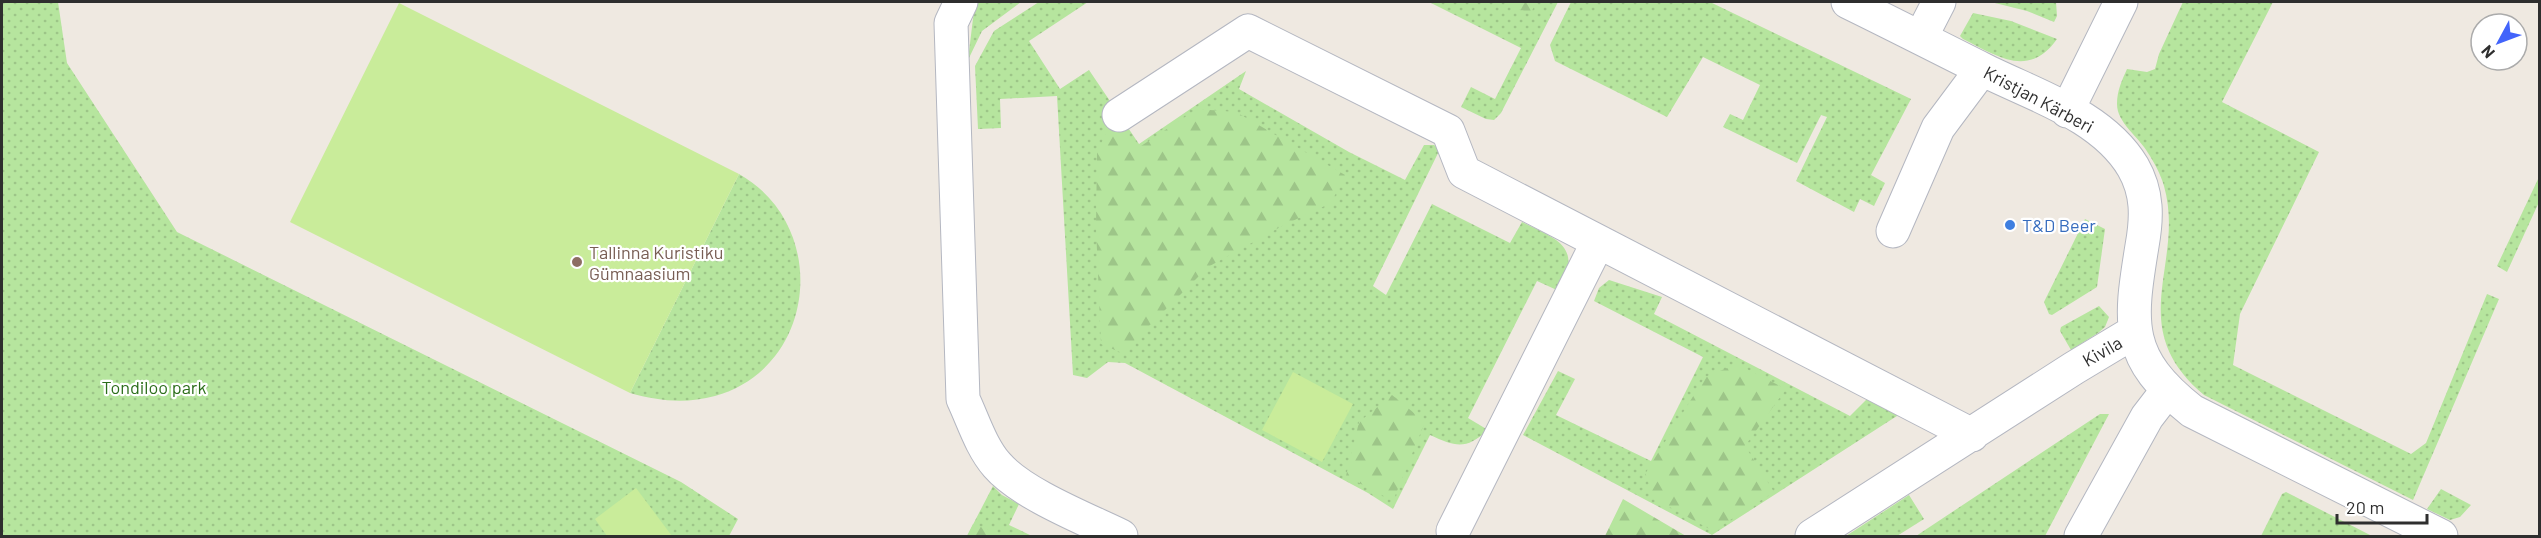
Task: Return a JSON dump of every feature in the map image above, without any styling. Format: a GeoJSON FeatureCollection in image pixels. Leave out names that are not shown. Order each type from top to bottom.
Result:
{"type":"FeatureCollection","features":[{"type":"Feature","properties":{"kind":"street"},"geometry":{"type":"LineString","coordinates":[[961,2],[951,23],[963,399],[988,453],[997,466],[1036,494],[1121,537]]}},
{"type":"Feature","properties":{"kind":"street","name":"Kristjan Kärberi"},"geometry":{"type":"LineString","coordinates":[[1848,2],[2067,111],[2109,136],[2133,167],[2143,191],[2147,216],[2134,292],[2134,333]]}},
{"type":"Feature","properties":{"kind":"street"},"geometry":{"type":"LineString","coordinates":[[1921,37],[1939,2]]}},
{"type":"Feature","properties":{"kind":"street"},"geometry":{"type":"LineString","coordinates":[[2067,111],[2121,2]]}},
{"type":"Feature","properties":{"kind":"street"},"geometry":{"type":"LineString","coordinates":[[1119,115],[1248,31],[1448,130],[1464,172],[1972,435]]}},
{"type":"Feature","properties":{"kind":"street"},"geometry":{"type":"LineString","coordinates":[[1893,231],[1938,128],[1982,69]]}},
{"type":"Feature","properties":{"kind":"street"},"geometry":{"type":"LineString","coordinates":[[1452,531],[1598,242]]}},
{"type":"Feature","properties":{"kind":"street","name":"Kivila"},"geometry":{"type":"LineString","coordinates":[[1812,537],[2074,368],[2134,333],[2145,362],[2167,392],[2192,411],[2405,528],[2441,537]]}},
{"type":"Feature","properties":{"kind":"street"},"geometry":{"type":"LineString","coordinates":[[2081,537],[2147,417],[2167,392]]}},
{"type":"Feature","properties":{"kind":"green space","name":"Tondiloo park"},"geometry":{"type":"Polygon","coordinates":[[[2,2],[58,2],[67,63],[177,232],[681,482],[738,519],[729,536],[2,536],[2,2]]]}},
{"type":"Feature","properties":{"kind":"green space"},"geometry":{"type":"Polygon","coordinates":[[[975,2],[1021,2],[982,31],[968,60],[975,2]]]}},
{"type":"Feature","properties":{"kind":"green space"},"geometry":{"type":"Polygon","coordinates":[[[1039,2],[1088,2],[1029,41],[1060,89],[1089,70],[1139,144],[1246,71],[1239,89],[1349,152],[1405,180],[1424,145],[1434,145],[1440,149],[1373,286],[1386,295],[1432,204],[1510,243],[1522,222],[1563,246],[1568,264],[1566,276],[1559,291],[1537,281],[1468,418],[1488,430],[1473,441],[1460,445],[1430,435],[1393,509],[1368,493],[1125,363],[1108,362],[1087,378],[1073,375],[1057,96],[1000,99],[1001,128],[978,129],[975,66],[994,31],[1039,2]]]}},
{"type":"Feature","properties":{"kind":"green space"},"geometry":{"type":"Polygon","coordinates":[[[1429,2],[1558,2],[1501,113],[1494,120],[1486,119],[1461,107],[1471,87],[1495,99],[1521,48],[1429,2]]]}},
{"type":"Feature","properties":{"kind":"green space"},"geometry":{"type":"Polygon","coordinates":[[[1508,2],[1536,2],[1531,13],[1518,9],[1508,2]]]}},
{"type":"Feature","properties":{"kind":"green space"},"geometry":{"type":"Polygon","coordinates":[[[1571,2],[1710,2],[1911,99],[1871,175],[1885,183],[1874,206],[1860,199],[1854,212],[1796,181],[1827,117],[1821,115],[1797,163],[1723,127],[1730,114],[1743,120],[1760,85],[1703,57],[1667,117],[1555,61],[1550,45],[1571,2]]]}},
{"type":"Feature","properties":{"kind":"green space"},"geometry":{"type":"Polygon","coordinates":[[[1991,2],[2056,2],[2057,16],[2054,22],[2027,11],[1991,2]]]}},
{"type":"Feature","properties":{"kind":"green space"},"geometry":{"type":"Polygon","coordinates":[[[2183,2],[2273,2],[2222,102],[2319,152],[2240,314],[2233,365],[2411,454],[2426,443],[2487,294],[2499,299],[2413,500],[2204,395],[2180,369],[2166,344],[2161,319],[2161,294],[2169,215],[2164,186],[2144,147],[2121,117],[2117,99],[2127,69],[2147,72],[2155,69],[2159,54],[2183,2]]]}},
{"type":"Feature","properties":{"kind":"green space"},"geometry":{"type":"Polygon","coordinates":[[[399,3],[739,174],[630,393],[290,222],[399,3]]]}},
{"type":"Feature","properties":{"kind":"green space"},"geometry":{"type":"Polygon","coordinates":[[[1973,13],[2011,21],[2057,39],[2046,51],[2035,58],[2024,61],[2000,57],[1960,36],[1973,13]]]}},
{"type":"Feature","properties":{"kind":"green space"},"geometry":{"type":"Polygon","coordinates":[[[1197,109],[1236,112],[1345,175],[1331,203],[1284,225],[1208,267],[1122,353],[1101,344],[1096,227],[1097,153],[1111,122],[1138,148],[1197,109]]]}},
{"type":"Feature","properties":{"kind":"green space"},"geometry":{"type":"Polygon","coordinates":[[[739,174],[768,197],[788,226],[799,259],[800,293],[792,326],[775,356],[749,380],[715,396],[693,400],[672,400],[630,393],[739,174]]]}},
{"type":"Feature","properties":{"kind":"green space"},"geometry":{"type":"Polygon","coordinates":[[[2539,177],[2539,202],[2507,272],[2497,266],[2539,177]]]}},
{"type":"Feature","properties":{"kind":"green space"},"geometry":{"type":"Polygon","coordinates":[[[2085,219],[2105,229],[2097,287],[2052,315],[2049,314],[2044,302],[2085,219]]]}},
{"type":"Feature","properties":{"kind":"green space"},"geometry":{"type":"Polygon","coordinates":[[[1609,280],[1662,297],[1654,314],[1850,416],[1869,397],[1900,414],[1712,535],[1523,435],[1558,371],[1575,379],[1556,415],[1651,461],[1703,357],[1594,301],[1599,288],[1609,280]]]}},
{"type":"Feature","properties":{"kind":"green space"},"geometry":{"type":"Polygon","coordinates":[[[2099,306],[2109,317],[2105,327],[2071,350],[2060,331],[2061,327],[2099,306]]]}},
{"type":"Feature","properties":{"kind":"green space"},"geometry":{"type":"Polygon","coordinates":[[[1737,364],[1786,389],[1745,446],[1774,492],[1713,531],[1655,499],[1645,474],[1705,377],[1737,364]]]}},
{"type":"Feature","properties":{"kind":"green space"},"geometry":{"type":"Polygon","coordinates":[[[1293,372],[1353,404],[1322,462],[1262,430],[1293,372]]]}},
{"type":"Feature","properties":{"kind":"green space"},"geometry":{"type":"Polygon","coordinates":[[[1392,395],[1425,422],[1393,501],[1346,476],[1359,422],[1392,395]]]}},
{"type":"Feature","properties":{"kind":"green space"},"geometry":{"type":"Polygon","coordinates":[[[2100,414],[2109,414],[2045,536],[1916,536],[2100,414]]]}},
{"type":"Feature","properties":{"kind":"green space"},"geometry":{"type":"Polygon","coordinates":[[[993,486],[1002,495],[1019,504],[1009,525],[1032,536],[967,536],[993,486]]]}},
{"type":"Feature","properties":{"kind":"green space"},"geometry":{"type":"Polygon","coordinates":[[[636,488],[672,536],[607,536],[595,519],[636,488]]]}},
{"type":"Feature","properties":{"kind":"green space"},"geometry":{"type":"Polygon","coordinates":[[[2441,489],[2471,505],[2460,517],[2450,520],[2427,509],[2441,489]]]}},
{"type":"Feature","properties":{"kind":"green space"},"geometry":{"type":"Polygon","coordinates":[[[2286,492],[2372,536],[2261,536],[2282,494],[2286,492]]]}},
{"type":"Feature","properties":{"kind":"green space"},"geometry":{"type":"Polygon","coordinates":[[[1909,495],[1924,519],[1897,536],[1846,536],[1909,495]]]}},
{"type":"Feature","properties":{"kind":"green space"},"geometry":{"type":"Polygon","coordinates":[[[1623,499],[1686,536],[1605,536],[1623,499]]]}},
{"type":"Feature","properties":{"kind":"green space"},"geometry":{"type":"Polygon","coordinates":[[[973,524],[1005,536],[967,536],[973,524]]]}},
{"type":"Feature","properties":{"kind":"place","name":"T&D Beer"},"geometry":{"type":"Point","coordinates":[2010,225]}},
{"type":"Feature","properties":{"kind":"place","name":"Tallinna Kuristiku Gümnaasium"},"geometry":{"type":"Point","coordinates":[577,262]}}]}
